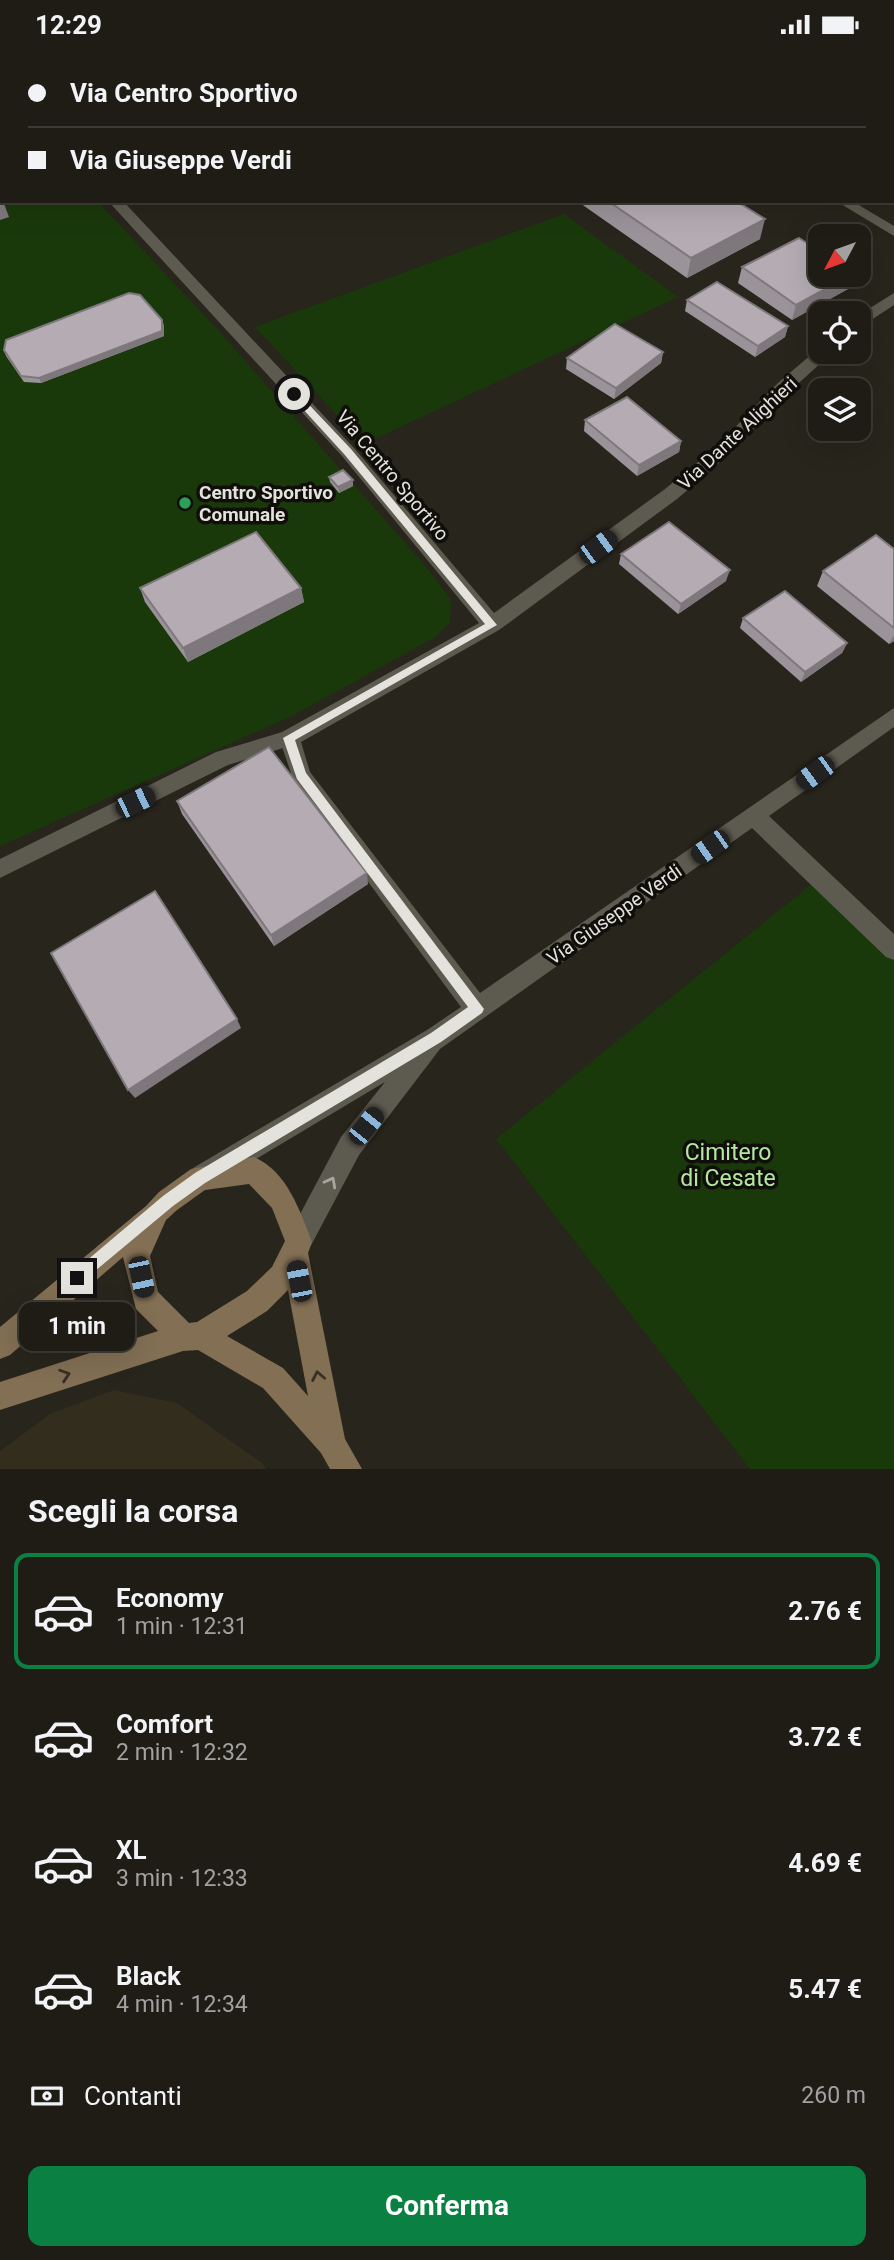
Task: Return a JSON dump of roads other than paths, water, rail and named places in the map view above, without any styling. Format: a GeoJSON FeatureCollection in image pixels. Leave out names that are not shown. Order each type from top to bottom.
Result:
{"type":"FeatureCollection","features":[{"type":"Feature","properties":{"kind":"street","name":"Via Centro Sportivo"},"geometry":{"type":"LineString","coordinates":[[117,203],[348,451],[492,625]]}},
{"type":"Feature","properties":{"kind":"street"},"geometry":{"type":"LineString","coordinates":[[871,314],[894,298]]}},
{"type":"Feature","properties":{"kind":"street","name":"Via Dante Alighieri"},"geometry":{"type":"LineString","coordinates":[[289,738],[492,625],[671,494],[720,453],[784,387],[811,364]]}},
{"type":"Feature","properties":{"kind":"street","name":"Via Giuseppe Verdi"},"geometry":{"type":"LineString","coordinates":[[200,1178],[436,1038],[894,716]]}},
{"type":"Feature","properties":{"kind":"street"},"geometry":{"type":"LineString","coordinates":[[289,738],[301,776],[477,1009]]}},
{"type":"Feature","properties":{"kind":"street"},"geometry":{"type":"LineString","coordinates":[[755,816],[894,949]]}},
{"type":"Feature","properties":{"kind":"street","name":"Via Giuseppe Verdi"},"geometry":{"type":"LineString","coordinates":[[297,1248],[350,1146],[436,1038]]}},
{"type":"Feature","properties":{"kind":"street"},"geometry":{"type":"LineString","coordinates":[[0,1345],[157,1211],[200,1178],[254,1170],[281,1199],[297,1248],[331,1443]]}},
{"type":"Feature","properties":{"kind":"street"},"geometry":{"type":"LineString","coordinates":[[157,1211],[136,1255],[146,1300],[192,1337],[273,1378],[331,1443],[347,1469]]}},
{"type":"Feature","properties":{"kind":"street"},"geometry":{"type":"LineString","coordinates":[[0,1396],[192,1337],[257,1301],[282,1277],[297,1248]]}},
{"type":"Feature","properties":{"kind":"lane"},"geometry":{"type":"LineString","coordinates":[[845,203],[894,232]]}},
{"type":"Feature","properties":{"kind":"lane"},"geometry":{"type":"LineString","coordinates":[[0,869],[223,758],[289,738]]}},
{"type":"Feature","properties":{"kind":"place","name":"Centro Sportivo Comunale"},"geometry":{"type":"Point","coordinates":[185,503]}},
{"type":"Feature","properties":{"kind":"park label","name":"Cimitero di Cesate"},"geometry":{"type":"Point","coordinates":[728,1165]}}]}
